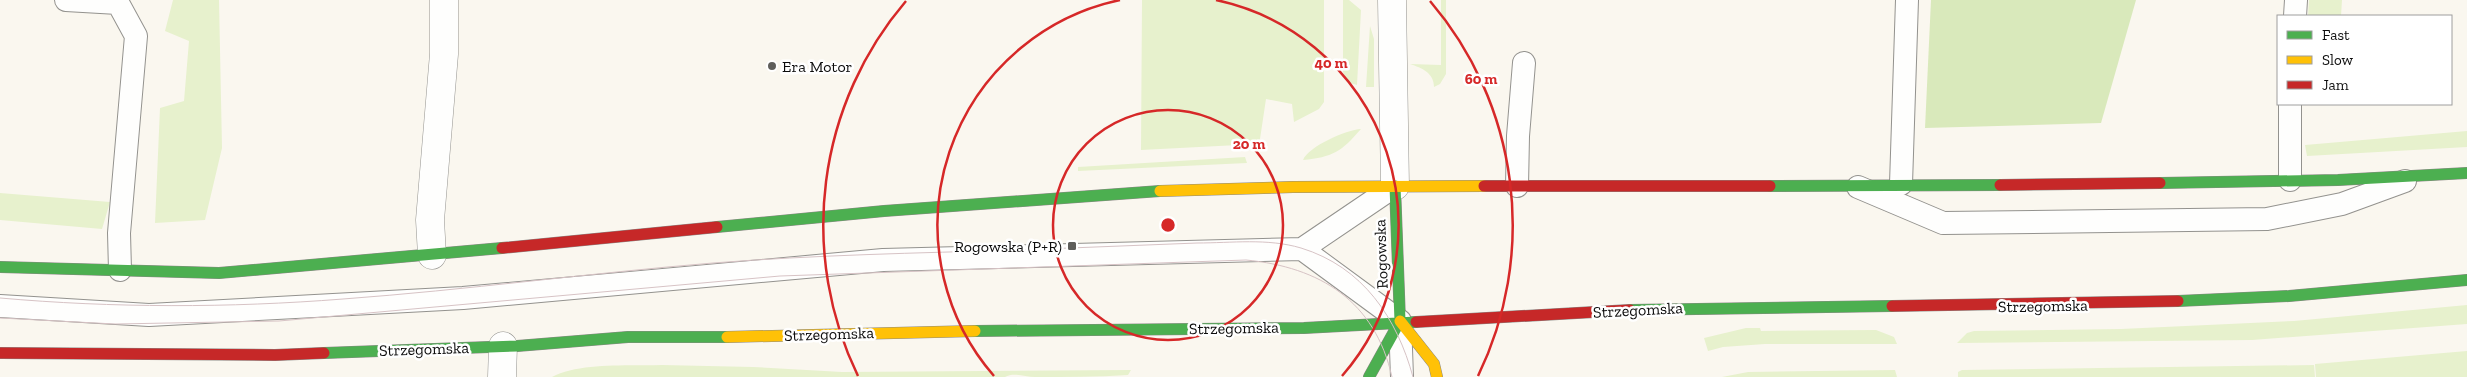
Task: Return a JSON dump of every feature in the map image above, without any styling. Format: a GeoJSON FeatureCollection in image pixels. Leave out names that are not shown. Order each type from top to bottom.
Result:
{"type":"FeatureCollection","features":[{"type":"Feature","properties":{"kind":"main road"},"geometry":{"type":"LineString","coordinates":[[0,267],[82,271],[120,270],[219,273],[432,255],[884,211],[1141,192],[1280,187],[1395,186],[2043,185],[2290,180],[2467,173]]}},
{"type":"Feature","properties":{"kind":"main road","name":"Rogowska"},"geometry":{"type":"LineString","coordinates":[[1395,186],[1400,321]]}},
{"type":"Feature","properties":{"kind":"main road","name":"Strzegomska"},"geometry":{"type":"LineString","coordinates":[[0,353],[275,355],[503,346],[628,337],[1011,330],[1289,328],[1645,309],[2125,304],[2289,296],[2467,280]]}},
{"type":"Feature","properties":{"kind":"main road"},"geometry":{"type":"LineString","coordinates":[[1369,377],[1400,321],[1434,364],[1437,377]]}},
{"type":"Feature","properties":{"kind":"street"},"geometry":{"type":"LineString","coordinates":[[432,255],[430,220],[444,54],[444,0]]}},
{"type":"Feature","properties":{"kind":"street"},"geometry":{"type":"LineString","coordinates":[[1392,0],[1395,186]]}},
{"type":"Feature","properties":{"kind":"street"},"geometry":{"type":"LineString","coordinates":[[502,377],[503,346]]}},
{"type":"Feature","properties":{"kind":"lane"},"geometry":{"type":"LineString","coordinates":[[66,0],[118,3],[136,36],[119,233],[120,270]]}},
{"type":"Feature","properties":{"kind":"lane"},"geometry":{"type":"LineString","coordinates":[[1901,184],[1907,0]]}},
{"type":"Feature","properties":{"kind":"lane"},"geometry":{"type":"LineString","coordinates":[[2295,15],[2296,0]]}},
{"type":"Feature","properties":{"kind":"lane"},"geometry":{"type":"LineString","coordinates":[[1517,186],[1518,136],[1524,63]]}},
{"type":"Feature","properties":{"kind":"lane"},"geometry":{"type":"LineString","coordinates":[[2290,105],[2290,180]]}},
{"type":"Feature","properties":{"kind":"lane"},"geometry":{"type":"LineString","coordinates":[[1851,184],[1943,224],[2267,220],[2342,204],[2422,175]]}},
{"type":"Feature","properties":{"kind":"lane"},"geometry":{"type":"LineString","coordinates":[[0,306],[149,315],[463,298],[883,260],[1302,249],[1395,186]]}},
{"type":"Feature","properties":{"kind":"lane"},"geometry":{"type":"LineString","coordinates":[[1302,249],[1400,321],[1402,377]]}},
{"type":"Feature","properties":{"kind":"green space"},"geometry":{"type":"Polygon","coordinates":[[[173,0],[219,0],[222,148],[205,220],[155,223],[160,108],[184,101],[189,41],[165,31],[173,0]]]}},
{"type":"Feature","properties":{"kind":"green space"},"geometry":{"type":"Polygon","coordinates":[[[1142,0],[1324,0],[1324,102],[1319,109],[1294,122],[1292,104],[1266,99],[1260,139],[1238,145],[1141,150],[1142,0]]]}},
{"type":"Feature","properties":{"kind":"green space"},"geometry":{"type":"Polygon","coordinates":[[[1343,0],[1349,0],[1361,10],[1357,85],[1347,82],[1343,72],[1343,0]]]}},
{"type":"Feature","properties":{"kind":"green space"},"geometry":{"type":"Polygon","coordinates":[[[1441,0],[1446,0],[1446,74],[1440,84],[1434,87],[1430,75],[1423,69],[1410,64],[1441,65],[1441,0]]]}},
{"type":"Feature","properties":{"kind":"green space"},"geometry":{"type":"Polygon","coordinates":[[[1931,0],[2136,0],[2101,123],[1925,128],[1931,0]]]}},
{"type":"Feature","properties":{"kind":"green space"},"geometry":{"type":"Polygon","coordinates":[[[2309,0],[2342,0],[2341,15],[2308,15],[2309,0]]]}},
{"type":"Feature","properties":{"kind":"green space"},"geometry":{"type":"Polygon","coordinates":[[[1370,26],[1374,39],[1374,87],[1366,87],[1370,26]]]}},
{"type":"Feature","properties":{"kind":"green space"},"geometry":{"type":"Polygon","coordinates":[[[1361,129],[1348,143],[1336,152],[1322,157],[1303,160],[1312,149],[1320,144],[1346,132],[1361,129]]]}},
{"type":"Feature","properties":{"kind":"green space"},"geometry":{"type":"Polygon","coordinates":[[[2467,131],[2467,147],[2307,156],[2305,145],[2467,131]]]}},
{"type":"Feature","properties":{"kind":"green space"},"geometry":{"type":"Polygon","coordinates":[[[1245,157],[1247,163],[1078,171],[1078,167],[1245,157]]]}},
{"type":"Feature","properties":{"kind":"green space"},"geometry":{"type":"Polygon","coordinates":[[[0,193],[110,202],[102,229],[0,220],[0,193]]]}},
{"type":"Feature","properties":{"kind":"green space"},"geometry":{"type":"Polygon","coordinates":[[[2467,305],[2467,324],[2252,340],[1957,343],[1967,333],[1974,331],[2121,329],[2294,321],[2467,305]]]}},
{"type":"Feature","properties":{"kind":"green space"},"geometry":{"type":"Polygon","coordinates":[[[1746,328],[1760,328],[1761,331],[1876,330],[1894,337],[1897,344],[1765,344],[1723,347],[1708,351],[1704,338],[1746,328]]]}},
{"type":"Feature","properties":{"kind":"green space"},"geometry":{"type":"Polygon","coordinates":[[[2467,351],[2467,377],[2316,377],[2315,364],[2467,351]]]}},
{"type":"Feature","properties":{"kind":"green space"},"geometry":{"type":"Polygon","coordinates":[[[662,365],[753,367],[842,372],[1131,370],[1128,375],[1070,377],[1016,375],[1005,377],[552,377],[563,372],[591,367],[662,365]]]}},
{"type":"Feature","properties":{"kind":"green space"},"geometry":{"type":"Polygon","coordinates":[[[2314,365],[2315,377],[1958,377],[1958,372],[1962,370],[2314,365]]]}},
{"type":"Feature","properties":{"kind":"green space"},"geometry":{"type":"Polygon","coordinates":[[[1895,370],[1897,377],[1722,377],[1748,372],[1895,370]]]}},
{"type":"Feature","properties":{"kind":"tram line"},"geometry":{"type":"LineString","coordinates":[[0,298],[85,304],[171,306],[257,304],[389,295],[751,260],[1262,242],[1301,248],[1323,257],[1342,268],[1359,282],[1387,315],[1406,355],[1413,377]]}},
{"type":"Feature","properties":{"kind":"tram line"},"geometry":{"type":"LineString","coordinates":[[0,318],[115,324],[279,321],[780,276],[1246,260],[1273,264],[1298,271],[1320,280],[1340,293],[1358,308],[1372,328],[1384,350],[1392,377]]}},
{"type":"Feature","properties":{"kind":"traffic: fast"},"geometry":{"type":"LineString","coordinates":[[2160,183],[2338,180],[2467,173]]}},
{"type":"Feature","properties":{"kind":"traffic: fast"},"geometry":{"type":"LineString","coordinates":[[1770,186],[2000,185]]}},
{"type":"Feature","properties":{"kind":"traffic: fast"},"geometry":{"type":"LineString","coordinates":[[1369,377],[1400,321],[1395,186]]}},
{"type":"Feature","properties":{"kind":"traffic: fast"},"geometry":{"type":"LineString","coordinates":[[717,227],[884,211],[1160,191]]}},
{"type":"Feature","properties":{"kind":"traffic: fast"},"geometry":{"type":"LineString","coordinates":[[0,267],[219,273],[502,248]]}},
{"type":"Feature","properties":{"kind":"traffic: fast"},"geometry":{"type":"LineString","coordinates":[[2178,301],[2289,296],[2467,280]]}},
{"type":"Feature","properties":{"kind":"traffic: fast"},"geometry":{"type":"LineString","coordinates":[[1630,310],[1892,306]]}},
{"type":"Feature","properties":{"kind":"traffic: fast"},"geometry":{"type":"LineString","coordinates":[[975,331],[1304,328],[1416,322]]}},
{"type":"Feature","properties":{"kind":"traffic: fast"},"geometry":{"type":"LineString","coordinates":[[324,353],[517,346],[628,337],[727,337]]}},
{"type":"Feature","properties":{"kind":"traffic: slow"},"geometry":{"type":"LineString","coordinates":[[1160,191],[1293,187],[1484,186]]}},
{"type":"Feature","properties":{"kind":"traffic: slow"},"geometry":{"type":"LineString","coordinates":[[1400,321],[1434,364],[1437,377]]}},
{"type":"Feature","properties":{"kind":"traffic: slow"},"geometry":{"type":"LineString","coordinates":[[727,337],[975,331]]}},
{"type":"Feature","properties":{"kind":"traffic: jam"},"geometry":{"type":"LineString","coordinates":[[2000,185],[2160,183]]}},
{"type":"Feature","properties":{"kind":"traffic: jam"},"geometry":{"type":"LineString","coordinates":[[1484,186],[1770,186]]}},
{"type":"Feature","properties":{"kind":"traffic: jam"},"geometry":{"type":"LineString","coordinates":[[502,248],[717,227]]}},
{"type":"Feature","properties":{"kind":"traffic: jam"},"geometry":{"type":"LineString","coordinates":[[1892,306],[2178,301]]}},
{"type":"Feature","properties":{"kind":"traffic: jam"},"geometry":{"type":"LineString","coordinates":[[1416,322],[1630,310]]}},
{"type":"Feature","properties":{"kind":"traffic: jam"},"geometry":{"type":"LineString","coordinates":[[0,353],[275,355],[324,353]]}},
{"type":"Feature","properties":{"kind":"place","name":"Era Motor"},"geometry":{"type":"Point","coordinates":[772,66]}},
{"type":"Feature","properties":{"kind":"place","name":"Rogowska (P+R)"},"geometry":{"type":"Point","coordinates":[1072,246]}}]}
